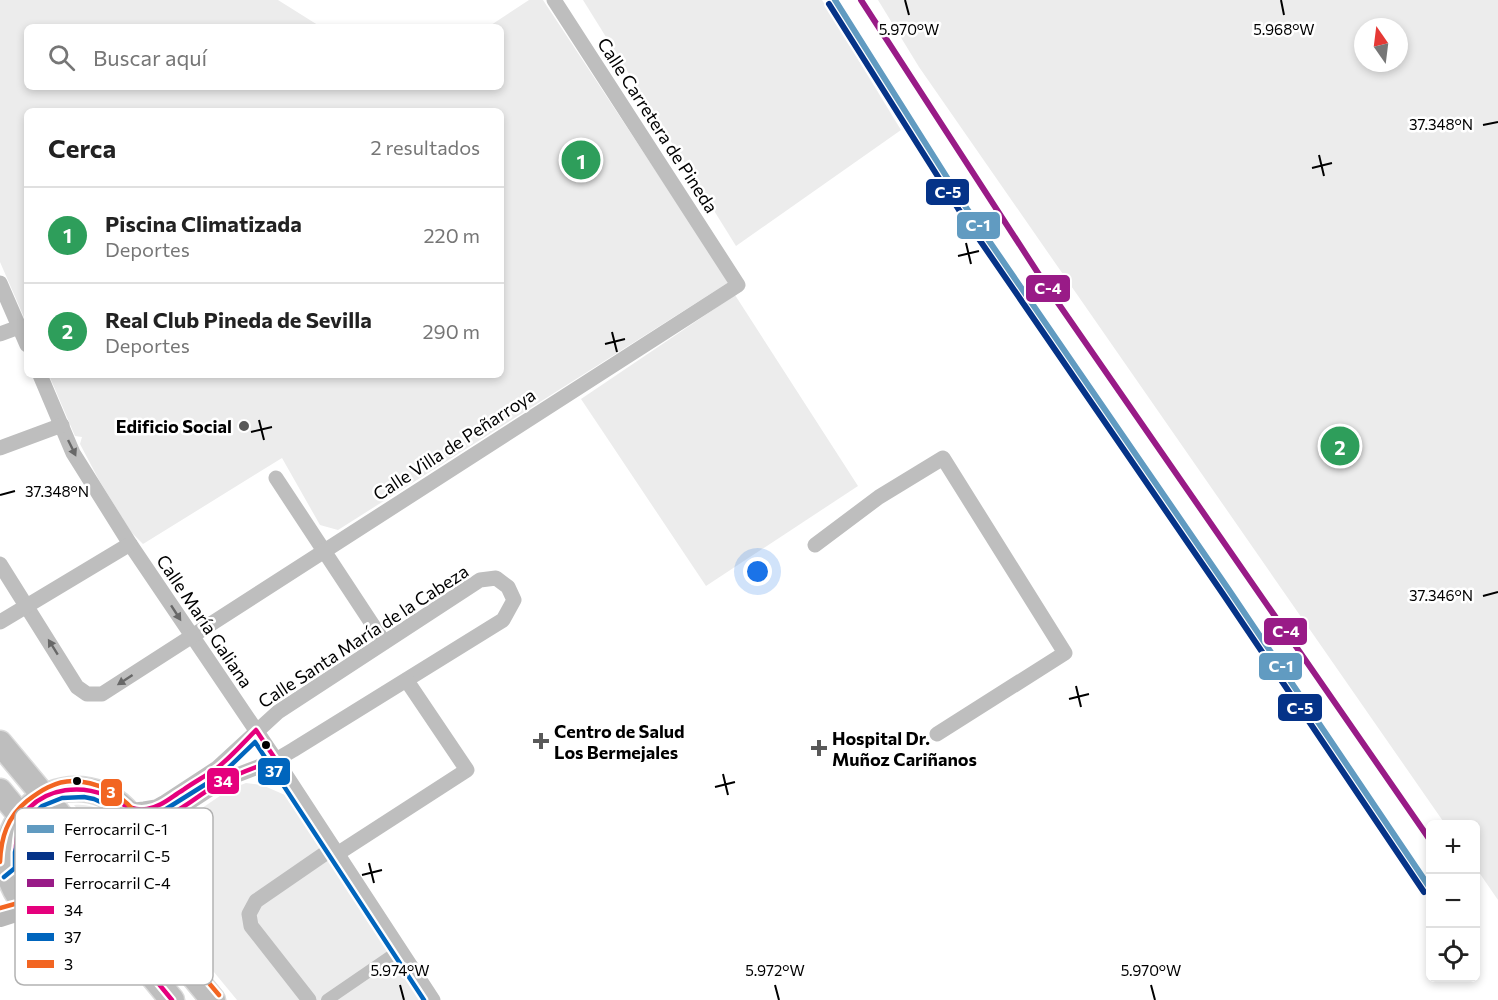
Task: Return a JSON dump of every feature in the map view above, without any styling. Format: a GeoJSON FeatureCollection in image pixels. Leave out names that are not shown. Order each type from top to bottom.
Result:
{"type":"FeatureCollection","features":[{"type":"Feature","properties":{"kind":"main road"},"geometry":{"type":"LineString","coordinates":[[0,743],[53,808]]}},
{"type":"Feature","properties":{"kind":"main road"},"geometry":{"type":"LineString","coordinates":[[28,808],[44,797],[60,791],[85,789],[97,792],[124,808]]}},
{"type":"Feature","properties":{"kind":"main road"},"geometry":{"type":"LineString","coordinates":[[0,791],[15,809]]}},
{"type":"Feature","properties":{"kind":"main road"},"geometry":{"type":"LineString","coordinates":[[15,829],[10,839],[4,868],[15,890]]}},
{"type":"Feature","properties":{"kind":"main road"},"geometry":{"type":"LineString","coordinates":[[0,916],[15,911]]}},
{"type":"Feature","properties":{"kind":"main road"},"geometry":{"type":"LineString","coordinates":[[160,985],[172,1000]]}},
{"type":"Feature","properties":{"kind":"main road"},"geometry":{"type":"LineString","coordinates":[[200,985],[213,1000]]}},
{"type":"Feature","properties":{"kind":"street","name":"Calle Carretera de Pineda"},"geometry":{"type":"LineString","coordinates":[[554,0],[738,285]]}},
{"type":"Feature","properties":{"kind":"street"},"geometry":{"type":"LineString","coordinates":[[0,283],[24,338]]}},
{"type":"Feature","properties":{"kind":"street","name":"Calle Villa de Peñarroya"},"geometry":{"type":"LineString","coordinates":[[27,606],[78,687],[87,694],[102,694],[738,285]]}},
{"type":"Feature","properties":{"kind":"street"},"geometry":{"type":"LineString","coordinates":[[0,334],[19,327]]}},
{"type":"Feature","properties":{"kind":"street","name":"Calle María Galiana"},"geometry":{"type":"LineString","coordinates":[[41,378],[73,453],[130,544],[276,760],[433,1000]]}},
{"type":"Feature","properties":{"kind":"street"},"geometry":{"type":"LineString","coordinates":[[0,448],[62,425]]}},
{"type":"Feature","properties":{"kind":"street"},"geometry":{"type":"LineString","coordinates":[[815,545],[879,497],[943,458],[1065,653],[937,734]]}},
{"type":"Feature","properties":{"kind":"street"},"geometry":{"type":"LineString","coordinates":[[276,478],[384,642]]}},
{"type":"Feature","properties":{"kind":"street"},"geometry":{"type":"LineString","coordinates":[[0,622],[130,544]]}},
{"type":"Feature","properties":{"kind":"street"},"geometry":{"type":"LineString","coordinates":[[0,564],[27,606]]}},
{"type":"Feature","properties":{"kind":"street","name":"Calle Santa María de la Cabeza"},"geometry":{"type":"LineString","coordinates":[[149,808],[156,807],[217,768],[278,712],[480,580],[496,578],[508,587],[514,600],[503,620],[276,760],[224,780],[182,808]]}},
{"type":"Feature","properties":{"kind":"street"},"geometry":{"type":"LineString","coordinates":[[309,1000],[251,926],[249,914],[256,901],[467,770],[407,681]]}},
{"type":"Feature","properties":{"kind":"street","name":"Calle Santa María de la Cabeza"},"geometry":{"type":"LineString","coordinates":[[118,803],[130,808]]}},
{"type":"Feature","properties":{"kind":"street"},"geometry":{"type":"LineString","coordinates":[[327,1000],[400,950]]}},
{"type":"Feature","properties":{"kind":"shaded area"},"geometry":{"type":"Polygon","coordinates":[[[0,0],[278,0],[316,24],[24,24],[24,90],[504,90],[504,24],[493,24],[529,0],[543,0],[729,282],[338,530],[320,525],[282,458],[143,544],[131,532],[99,480],[80,444],[82,437],[75,436],[50,378],[504,378],[504,108],[24,108],[24,317],[0,262],[0,0]]]}},
{"type":"Feature","properties":{"kind":"shaded area"},"geometry":{"type":"Polygon","coordinates":[[[583,0],[822,0],[901,130],[736,246],[583,0]]]}},
{"type":"Feature","properties":{"kind":"shaded area"},"geometry":{"type":"Polygon","coordinates":[[[878,0],[1498,0],[1498,900],[1480,874],[1480,820],[1442,820],[919,67],[878,0]]]}},
{"type":"Feature","properties":{"kind":"shaded area"},"geometry":{"type":"Polygon","coordinates":[[[735,295],[858,486],[706,586],[581,399],[735,295]]]}},
{"type":"Feature","properties":{"kind":"shaded area"},"geometry":{"type":"Polygon","coordinates":[[[246,783],[262,785],[285,795],[420,1000],[237,1000],[213,971],[213,808],[202,808],[230,789],[246,783]]]}},
{"type":"Feature","properties":{"kind":"shaded area"},"geometry":{"type":"Polygon","coordinates":[[[74,805],[87,805],[95,808],[76,808],[74,805]]]}},
{"type":"Feature","properties":{"kind":"rail line","name":"C-1"},"geometry":{"type":"LineString","coordinates":[[835,0],[965,206],[1426,882]]}},
{"type":"Feature","properties":{"kind":"rail line","name":"C-4"},"geometry":{"type":"LineString","coordinates":[[861,0],[1049,290],[1426,834]]}},
{"type":"Feature","properties":{"kind":"rail line","name":"C-5"},"geometry":{"type":"LineString","coordinates":[[829,4],[959,210],[1223,594],[1424,892]]}},
{"type":"Feature","properties":{"kind":"transit line","name":"34"},"geometry":{"type":"LineString","coordinates":[[181,808],[221,782],[276,760],[256,730]]}},
{"type":"Feature","properties":{"kind":"transit line","name":"34"},"geometry":{"type":"LineString","coordinates":[[152,808],[217,768],[256,730]]}},
{"type":"Feature","properties":{"kind":"transit line","name":"37"},"geometry":{"type":"LineString","coordinates":[[168,808],[222,774],[255,742],[424,1000]]}},
{"type":"Feature","properties":{"kind":"transit line","name":"3"},"geometry":{"type":"LineString","coordinates":[[19,808],[48,787],[66,781],[90,783],[106,789],[121,798],[131,808]]}},
{"type":"Feature","properties":{"kind":"transit line","name":"34"},"geometry":{"type":"LineString","coordinates":[[29,808],[55,792],[75,789],[105,795],[133,808]]}},
{"type":"Feature","properties":{"kind":"transit line","name":"37"},"geometry":{"type":"LineString","coordinates":[[40,808],[62,798],[84,797],[114,808]]}},
{"type":"Feature","properties":{"kind":"transit line","name":"3"},"geometry":{"type":"LineString","coordinates":[[0,862],[6,828],[15,813]]}},
{"type":"Feature","properties":{"kind":"transit line","name":"37"},"geometry":{"type":"LineString","coordinates":[[15,852],[15,868]]}},
{"type":"Feature","properties":{"kind":"transit line","name":"37"},"geometry":{"type":"LineString","coordinates":[[4,877],[15,868]]}},
{"type":"Feature","properties":{"kind":"transit line","name":"3"},"geometry":{"type":"LineString","coordinates":[[0,908],[15,904]]}},
{"type":"Feature","properties":{"kind":"transit line","name":"34"},"geometry":{"type":"LineString","coordinates":[[160,985],[172,1000]]}},
{"type":"Feature","properties":{"kind":"transit line","name":"3"},"geometry":{"type":"LineString","coordinates":[[211,985],[219,995]]}},
{"type":"Feature","properties":{"kind":"place","name":"Piscina Climatizada"},"geometry":{"type":"Point","coordinates":[581,160]}},
{"type":"Feature","properties":{"kind":"place","name":"Edificio Social"},"geometry":{"type":"Point","coordinates":[244,426]}},
{"type":"Feature","properties":{"kind":"place","name":"Real Club Pineda de Sevilla"},"geometry":{"type":"Point","coordinates":[1340,446]}},
{"type":"Feature","properties":{"kind":"place","name":"Centro de Salud Los Bermejales"},"geometry":{"type":"Point","coordinates":[541,741]}},
{"type":"Feature","properties":{"kind":"place","name":"Hospital Dr. Muñoz Cariñanos"},"geometry":{"type":"Point","coordinates":[819,748]}}]}
